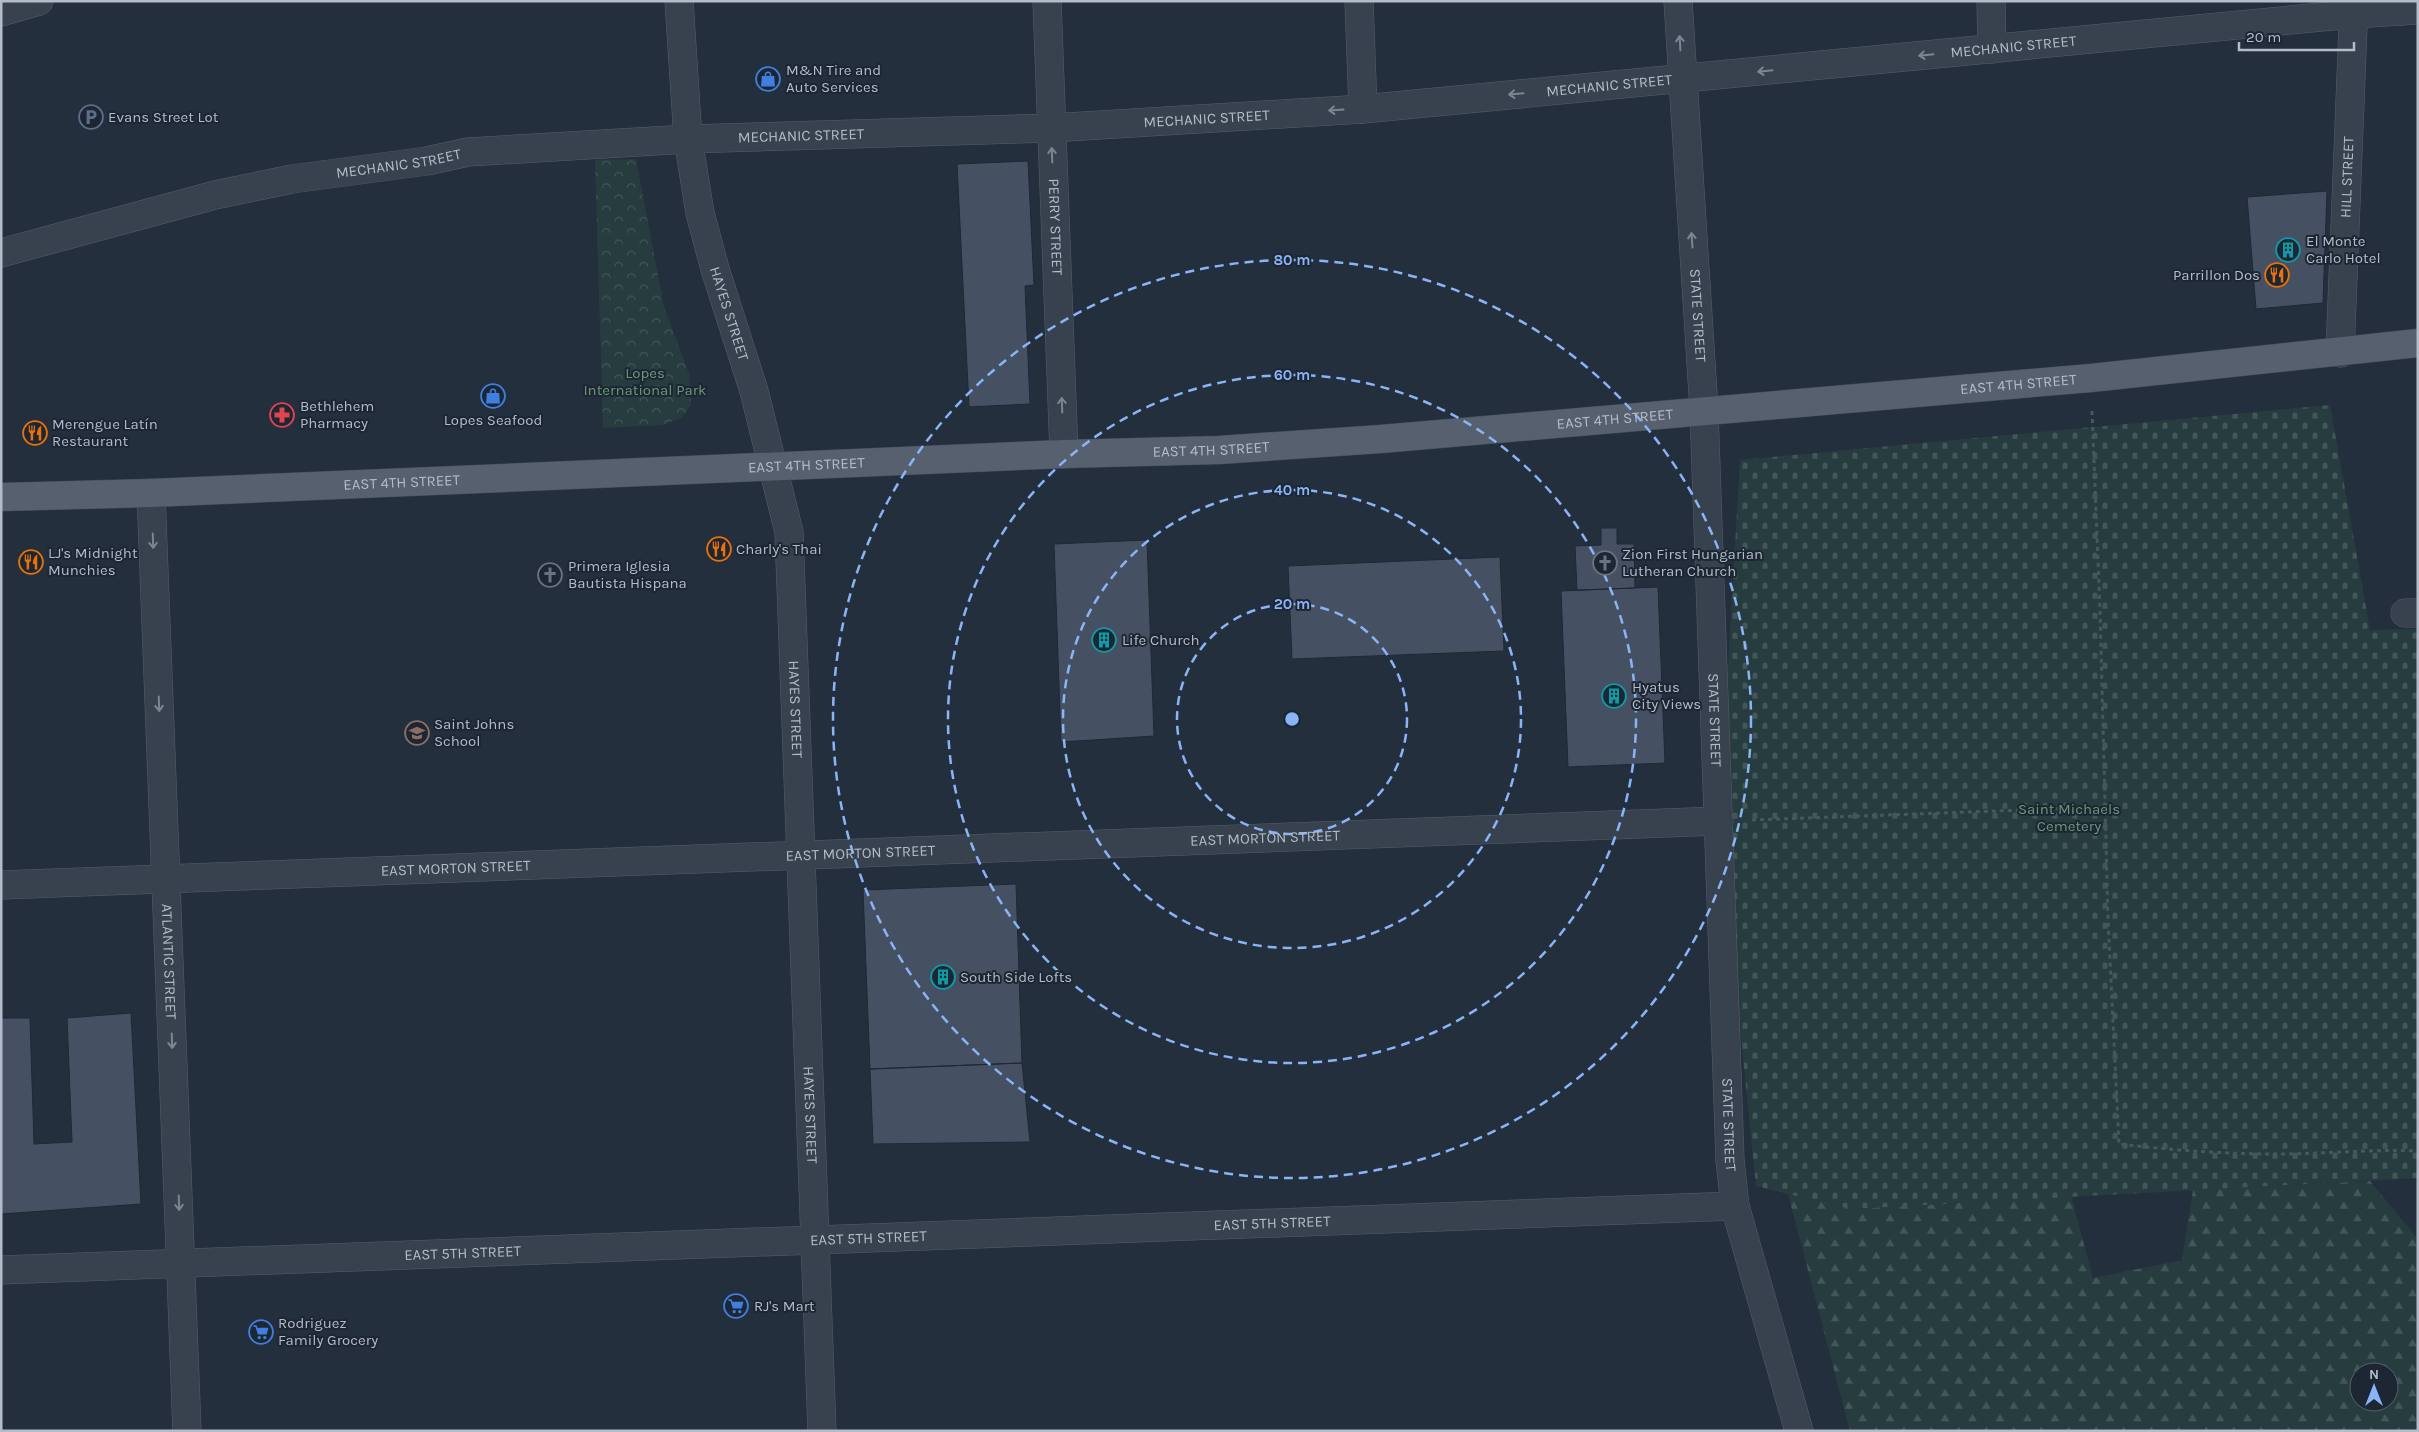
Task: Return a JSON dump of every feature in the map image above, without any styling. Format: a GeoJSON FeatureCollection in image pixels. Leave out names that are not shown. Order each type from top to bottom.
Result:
{"type":"FeatureCollection","features":[{"type":"Feature","properties":{"kind":"main road","name":"EAST 4TH STREET"},"geometry":{"type":"LineString","coordinates":[[1,497],[151,493],[1064,454],[1219,450],[1353,441],[2091,378],[2418,343]]}},
{"type":"Feature","properties":{"kind":"street"},"geometry":{"type":"LineString","coordinates":[[1,12],[39,1]]}},
{"type":"Feature","properties":{"kind":"street","name":"HAYES STREET"},"geometry":{"type":"LineString","coordinates":[[679,1],[688,139],[700,213],[715,269],[754,391],[789,532],[822,1431]]}},
{"type":"Feature","properties":{"kind":"street","name":"PERRY STREET"},"geometry":{"type":"LineString","coordinates":[[1047,1],[1064,454]]}},
{"type":"Feature","properties":{"kind":"street"},"geometry":{"type":"LineString","coordinates":[[1359,1],[1363,108]]}},
{"type":"Feature","properties":{"kind":"street","name":"STATE STREET"},"geometry":{"type":"LineString","coordinates":[[1678,1],[1704,410],[1730,1160],[1735,1206],[1799,1431]]}},
{"type":"Feature","properties":{"kind":"street"},"geometry":{"type":"LineString","coordinates":[[1991,1],[1992,49]]}},
{"type":"Feature","properties":{"kind":"street","name":"MECHANIC STREET"},"geometry":{"type":"LineString","coordinates":[[1,253],[215,194],[292,179],[427,161],[468,152],[688,139],[1051,128],[1363,108],[1992,49],[2354,8],[2418,10]]}},
{"type":"Feature","properties":{"kind":"street","name":"HILL STREET"},"geometry":{"type":"LineString","coordinates":[[2340,352],[2354,8]]}},
{"type":"Feature","properties":{"kind":"street","name":"ATLANTIC STREET"},"geometry":{"type":"LineString","coordinates":[[151,493],[187,1431]]}},
{"type":"Feature","properties":{"kind":"street","name":"EAST MORTON STREET"},"geometry":{"type":"LineString","coordinates":[[1,885],[1719,821]]}},
{"type":"Feature","properties":{"kind":"street","name":"EAST 5TH STREET"},"geometry":{"type":"LineString","coordinates":[[1,1270],[1735,1206]]}},
{"type":"Feature","properties":{"kind":"path"},"geometry":{"type":"LineString","coordinates":[[2091,378],[2108,919],[2120,1144],[2157,1149],[2277,1154],[2374,1149],[2418,1151]]}},
{"type":"Feature","properties":{"kind":"path"},"geometry":{"type":"LineString","coordinates":[[1719,821],[2105,807]]}},
{"type":"Feature","properties":{"kind":"green space","name":"Lopes International Park"},"geometry":{"type":"Polygon","coordinates":[[[636,159],[664,307],[689,374],[691,405],[682,418],[662,425],[603,428],[595,160],[636,159]]]}},
{"type":"Feature","properties":{"kind":"green space","name":"Saint Michaels Cemetery"},"geometry":{"type":"Polygon","coordinates":[[[2330,405],[2370,630],[2418,629],[2418,1178],[1850,1209],[1756,1186],[1719,821],[1740,460],[2330,405]]]}},
{"type":"Feature","properties":{"kind":"green space"},"geometry":{"type":"Polygon","coordinates":[[[2370,1181],[2418,1239],[2418,1431],[1850,1431],[1788,1194],[1850,1209],[2071,1196],[2093,1278],[2182,1260],[2193,1190],[2370,1181]]]}},
{"type":"Feature","properties":{"kind":"building"},"geometry":{"type":"Polygon","coordinates":[[[1028,161],[1034,285],[1025,286],[1030,404],[969,407],[957,164],[1028,161]]]}},
{"type":"Feature","properties":{"kind":"building","name":"El Monte Carlo Hotel"},"geometry":{"type":"Polygon","coordinates":[[[2327,191],[2323,303],[2256,309],[2247,197],[2327,191]]]}},
{"type":"Feature","properties":{"kind":"building"},"geometry":{"type":"Polygon","coordinates":[[[1601,528],[1617,528],[1617,544],[1634,544],[1635,588],[1577,590],[1575,546],[1601,545],[1601,528]]]}},
{"type":"Feature","properties":{"kind":"building","name":"Life Church"},"geometry":{"type":"Polygon","coordinates":[[[1147,540],[1154,736],[1061,742],[1054,544],[1147,540]]]}},
{"type":"Feature","properties":{"kind":"building"},"geometry":{"type":"Polygon","coordinates":[[[1500,557],[1504,651],[1292,659],[1288,566],[1500,557]]]}},
{"type":"Feature","properties":{"kind":"building","name":"Hyatus City Views"},"geometry":{"type":"Polygon","coordinates":[[[1658,587],[1665,763],[1568,767],[1561,591],[1658,587]]]}},
{"type":"Feature","properties":{"kind":"building","name":"South Side Lofts"},"geometry":{"type":"Polygon","coordinates":[[[1016,884],[1022,1063],[870,1069],[863,890],[1016,884]]]}},
{"type":"Feature","properties":{"kind":"building"},"geometry":{"type":"Polygon","coordinates":[[[131,1013],[141,1204],[1,1214],[1,1018],[30,1018],[34,1144],[72,1142],[67,1018],[131,1013]]]}},
{"type":"Feature","properties":{"kind":"building"},"geometry":{"type":"Polygon","coordinates":[[[1022,1063],[1030,1142],[873,1144],[870,1069],[1022,1063]]]}},
{"type":"Feature","properties":{"kind":"place","name":"M&N Tire and Auto Services"},"geometry":{"type":"Point","coordinates":[768,79]}},
{"type":"Feature","properties":{"kind":"place","name":"Evans Street Lot"},"geometry":{"type":"Point","coordinates":[91,117]}},
{"type":"Feature","properties":{"kind":"place","name":"El Monte Carlo Hotel"},"geometry":{"type":"Point","coordinates":[2288,250]}},
{"type":"Feature","properties":{"kind":"place","name":"Parrillon Dos"},"geometry":{"type":"Point","coordinates":[2277,275]}},
{"type":"Feature","properties":{"kind":"place","name":"Lopes Seafood"},"geometry":{"type":"Point","coordinates":[493,396]}},
{"type":"Feature","properties":{"kind":"place","name":"Bethlehem Pharmacy"},"geometry":{"type":"Point","coordinates":[282,415]}},
{"type":"Feature","properties":{"kind":"place","name":"Merengue Latín Restaurant"},"geometry":{"type":"Point","coordinates":[35,433]}},
{"type":"Feature","properties":{"kind":"place","name":"Charly's Thai"},"geometry":{"type":"Point","coordinates":[719,549]}},
{"type":"Feature","properties":{"kind":"place","name":"LJ's Midnight Munchies"},"geometry":{"type":"Point","coordinates":[31,562]}},
{"type":"Feature","properties":{"kind":"place","name":"Zion First Hungarian Lutheran Church"},"geometry":{"type":"Point","coordinates":[1605,563]}},
{"type":"Feature","properties":{"kind":"place","name":"Primera Iglesia Bautista Hispana"},"geometry":{"type":"Point","coordinates":[550,575]}},
{"type":"Feature","properties":{"kind":"place","name":"Life Church"},"geometry":{"type":"Point","coordinates":[1104,640]}},
{"type":"Feature","properties":{"kind":"place","name":"Hyatus City Views"},"geometry":{"type":"Point","coordinates":[1614,696]}},
{"type":"Feature","properties":{"kind":"place","name":"Saint Johns School"},"geometry":{"type":"Point","coordinates":[417,733]}},
{"type":"Feature","properties":{"kind":"place","name":"South Side Lofts"},"geometry":{"type":"Point","coordinates":[943,977]}},
{"type":"Feature","properties":{"kind":"place","name":"RJ's Mart"},"geometry":{"type":"Point","coordinates":[736,1306]}},
{"type":"Feature","properties":{"kind":"place","name":"Rodriguez Family Grocery"},"geometry":{"type":"Point","coordinates":[261,1332]}}]}
